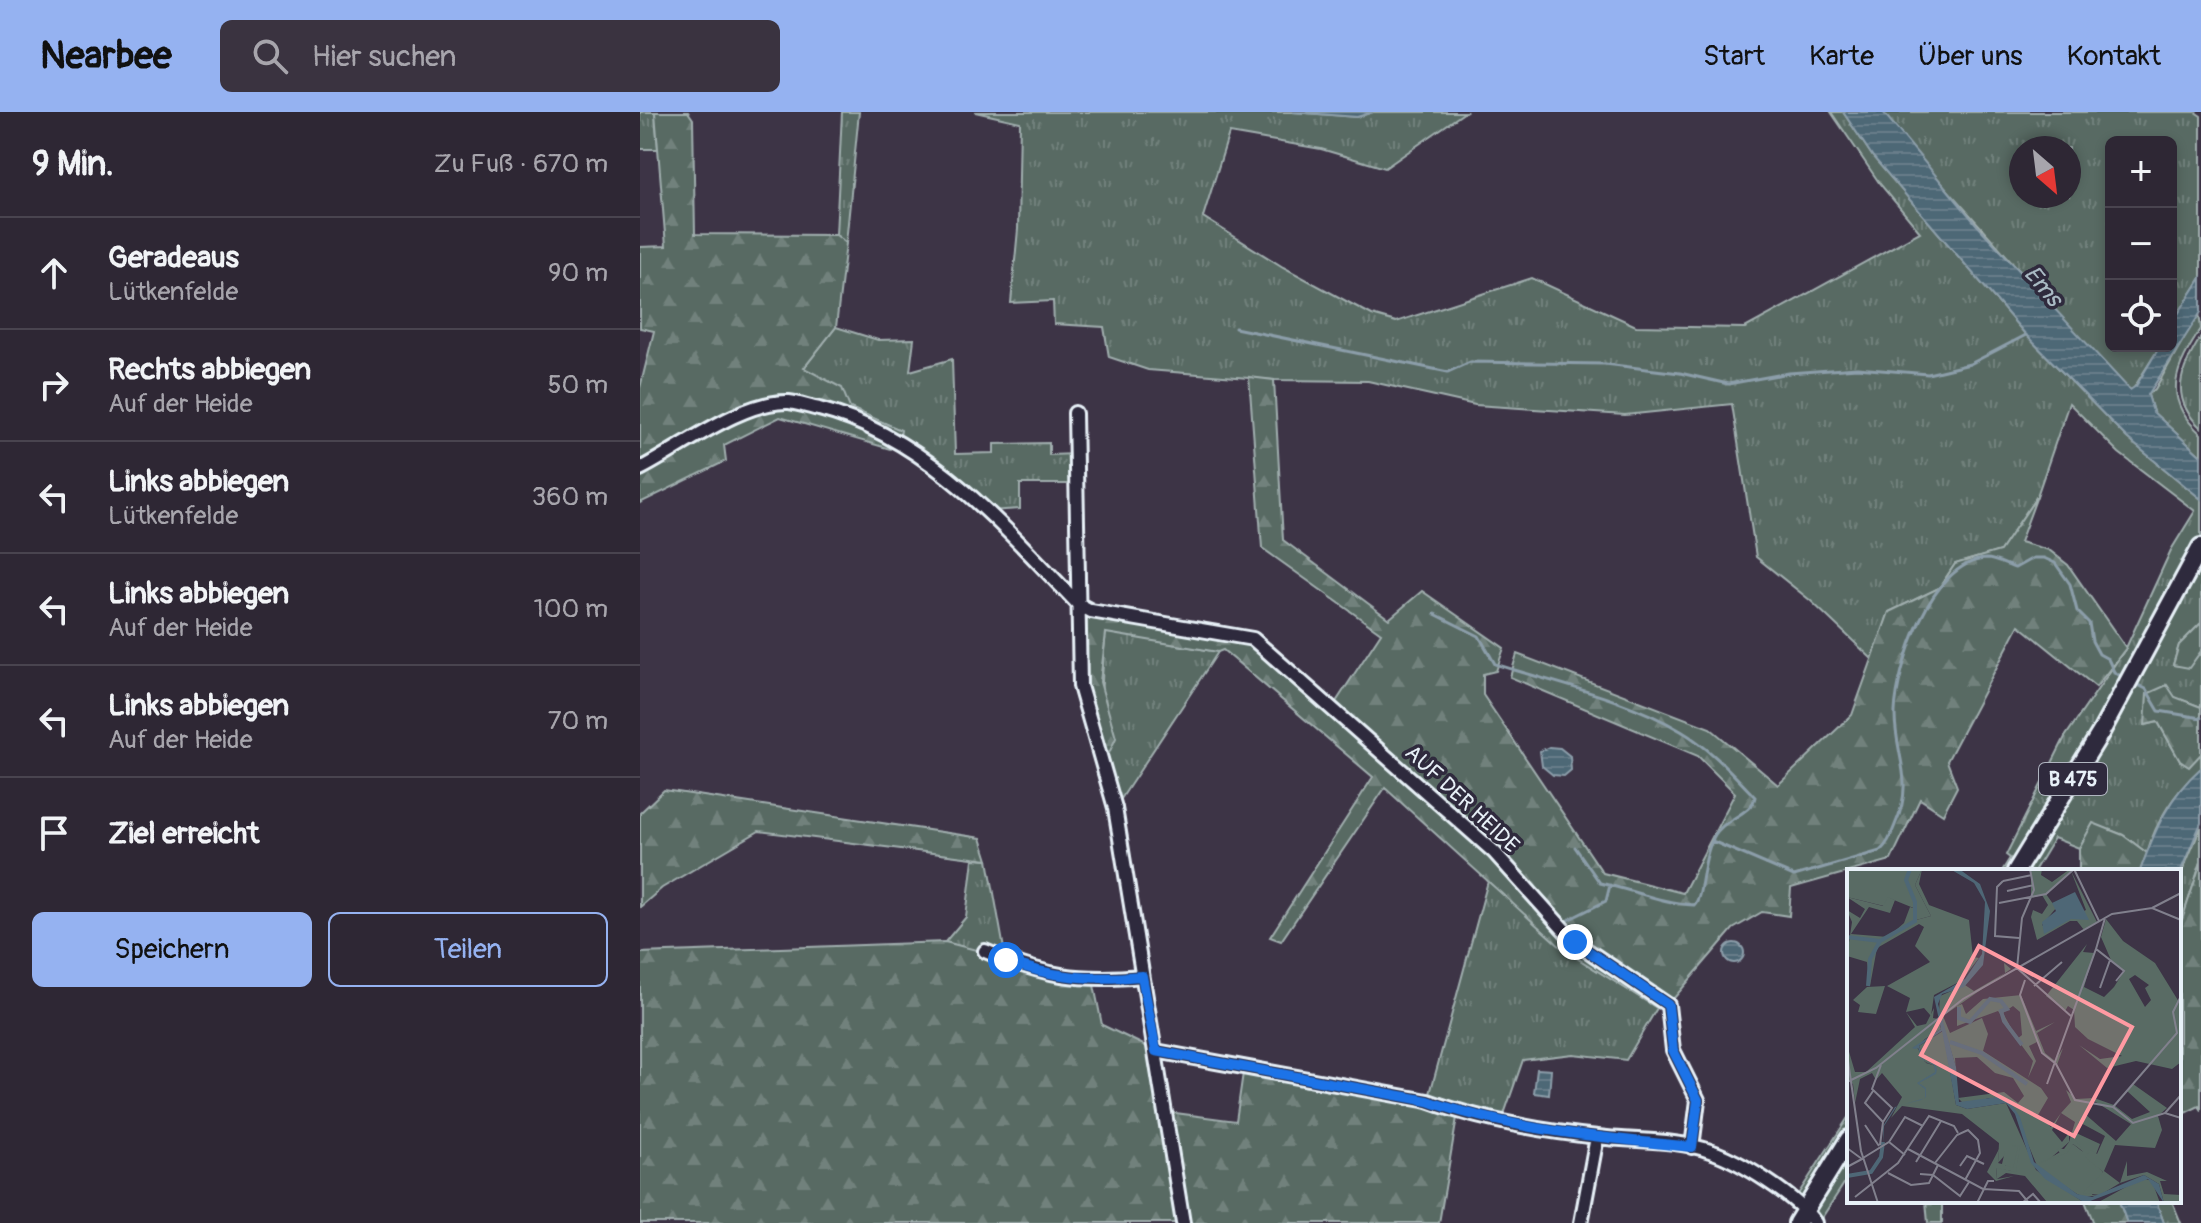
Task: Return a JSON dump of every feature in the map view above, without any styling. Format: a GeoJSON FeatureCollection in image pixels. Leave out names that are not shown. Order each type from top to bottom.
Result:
{"type":"FeatureCollection","features":[{"type":"Feature","properties":{"kind":"main road","name":"B 475"},"geometry":{"type":"LineString","coordinates":[[2017,869],[2118,702],[2201,547]]}},
{"type":"Feature","properties":{"kind":"main road"},"geometry":{"type":"LineString","coordinates":[[1805,1219],[1847,1143]]}},
{"type":"Feature","properties":{"kind":"street","name":"AUF DER HEIDE"},"geometry":{"type":"LineString","coordinates":[[640,469],[744,411],[788,402],[839,415],[899,442],[989,511],[1078,604],[1091,611],[1253,639],[1494,852],[1575,942],[1668,1005],[1673,1050],[1698,1100],[1692,1147]]}},
{"type":"Feature","properties":{"kind":"street"},"geometry":{"type":"LineString","coordinates":[[1075,413],[1080,686],[1115,808],[1183,1223]]}},
{"type":"Feature","properties":{"kind":"street"},"geometry":{"type":"LineString","coordinates":[[985,951],[1031,971],[1093,980],[1142,976]]}},
{"type":"Feature","properties":{"kind":"street"},"geometry":{"type":"LineString","coordinates":[[1156,1051],[1428,1101],[1458,1112],[1597,1137],[1708,1150],[1740,1164],[1805,1219]]}},
{"type":"Feature","properties":{"kind":"street"},"geometry":{"type":"LineString","coordinates":[[1581,1223],[1597,1137]]}},
{"type":"Feature","properties":{"kind":"green space"},"geometry":{"type":"Polygon","coordinates":[[[640,112],[655,112],[658,149],[640,149],[640,112]]]}},
{"type":"Feature","properties":{"kind":"green space"},"geometry":{"type":"Polygon","coordinates":[[[655,112],[688,112],[693,119],[695,234],[836,235],[846,243],[836,327],[804,368],[842,388],[850,408],[901,430],[899,442],[890,449],[780,417],[724,445],[726,461],[640,503],[640,388],[654,331],[640,328],[640,247],[666,246],[655,112]]]}},
{"type":"Feature","properties":{"kind":"green space"},"geometry":{"type":"Polygon","coordinates":[[[842,112],[859,112],[846,243],[836,235],[842,112]]]}},
{"type":"Feature","properties":{"kind":"green space"},"geometry":{"type":"Polygon","coordinates":[[[975,112],[1292,112],[1357,117],[1373,112],[1465,112],[1385,168],[1321,149],[1229,133],[1203,217],[1283,267],[1372,315],[1396,322],[1532,278],[1636,326],[1745,328],[1920,232],[1880,184],[1831,112],[1843,112],[1873,157],[2026,335],[2127,438],[2201,499],[2201,623],[2179,645],[2173,665],[2189,667],[2201,651],[2201,707],[2174,697],[2166,685],[2146,725],[2158,722],[2180,761],[2188,766],[2201,754],[2201,768],[2168,806],[2147,853],[2123,835],[2093,824],[2079,848],[2054,838],[2035,869],[2003,869],[2010,858],[2006,855],[2065,737],[2126,648],[2171,550],[2195,511],[2119,453],[2069,403],[2037,496],[2000,551],[1955,564],[1939,588],[1889,612],[1873,660],[1811,601],[1756,557],[1732,404],[1625,415],[1475,405],[1368,381],[1274,380],[1148,370],[1109,357],[1104,327],[1054,324],[1053,301],[1011,303],[1018,229],[1020,122],[975,112]]]}},
{"type":"Feature","properties":{"kind":"green space"},"geometry":{"type":"Polygon","coordinates":[[[1883,112],[2195,112],[2201,116],[2201,278],[2177,316],[2177,136],[2105,136],[2105,352],[2156,352],[2132,391],[2115,377],[1912,150],[1883,112]]]}},
{"type":"Feature","properties":{"kind":"green space"},"geometry":{"type":"Polygon","coordinates":[[[2199,312],[2201,329],[2179,369],[2176,395],[2188,421],[2201,434],[2201,456],[2153,412],[2148,395],[2155,389],[2199,312]]]}},
{"type":"Feature","properties":{"kind":"green space"},"geometry":{"type":"Polygon","coordinates":[[[836,327],[878,340],[914,339],[910,371],[952,359],[955,454],[994,453],[994,444],[1049,443],[1049,455],[1076,454],[1076,484],[1020,484],[1020,509],[989,511],[899,442],[900,430],[850,408],[804,368],[836,327]]]}},
{"type":"Feature","properties":{"kind":"green space"},"geometry":{"type":"Polygon","coordinates":[[[2201,337],[2201,428],[2185,406],[2181,384],[2183,372],[2201,337]]]}},
{"type":"Feature","properties":{"kind":"green space"},"geometry":{"type":"Polygon","coordinates":[[[1249,377],[1274,380],[1283,540],[1389,619],[1422,591],[1504,648],[1496,671],[1483,674],[1483,695],[1603,873],[1683,893],[1735,793],[1698,756],[1510,677],[1517,654],[1710,728],[1778,785],[1852,715],[1889,612],[1939,588],[1955,564],[2000,551],[2037,496],[2020,542],[2049,550],[2068,565],[2126,648],[2096,687],[2019,625],[1947,761],[1957,787],[1943,814],[1920,799],[1891,860],[1847,869],[1847,872],[1791,888],[1789,916],[1762,912],[1733,929],[1668,1005],[1657,1008],[1564,950],[1385,788],[1281,941],[1270,937],[1373,777],[1223,650],[1218,652],[1106,633],[1100,682],[1116,738],[1103,766],[1080,686],[1078,604],[1253,639],[1332,708],[1381,633],[1262,548],[1249,377]]]}},
{"type":"Feature","properties":{"kind":"green space"},"geometry":{"type":"Polygon","coordinates":[[[2201,623],[2201,651],[2189,668],[2173,665],[2179,645],[2201,623]]]}},
{"type":"Feature","properties":{"kind":"green space"},"geometry":{"type":"Polygon","coordinates":[[[1106,632],[1218,652],[1115,808],[1103,742],[1102,677],[1106,632]]]}},
{"type":"Feature","properties":{"kind":"green space"},"geometry":{"type":"Polygon","coordinates":[[[2167,685],[2175,697],[2201,707],[2201,754],[2189,767],[2180,761],[2158,722],[2145,725],[2147,694],[2167,685]]]}},
{"type":"Feature","properties":{"kind":"green space"},"geometry":{"type":"Polygon","coordinates":[[[664,790],[981,838],[988,860],[759,831],[662,888],[640,907],[640,813],[664,790]]]}},
{"type":"Feature","properties":{"kind":"green space"},"geometry":{"type":"Polygon","coordinates":[[[2093,823],[2123,835],[2147,853],[2141,869],[2079,869],[2079,848],[2093,823]]]}},
{"type":"Feature","properties":{"kind":"green space"},"geometry":{"type":"Polygon","coordinates":[[[2201,827],[2201,862],[2181,923],[2181,874],[2201,827]]]}},
{"type":"Feature","properties":{"kind":"green space"},"geometry":{"type":"Polygon","coordinates":[[[973,859],[988,860],[1006,960],[945,942],[966,917],[973,859]]]}},
{"type":"Feature","properties":{"kind":"green space"},"geometry":{"type":"Polygon","coordinates":[[[2201,862],[2201,1109],[2199,1106],[2181,1115],[2181,923],[2201,862]]]}},
{"type":"Feature","properties":{"kind":"green space"},"geometry":{"type":"Polygon","coordinates":[[[1488,881],[1569,953],[1657,1008],[1626,1060],[1573,1054],[1523,1060],[1502,1120],[1428,1101],[1488,881]]]}},
{"type":"Feature","properties":{"kind":"green space"},"geometry":{"type":"Polygon","coordinates":[[[945,942],[1093,980],[1102,1025],[1156,1051],[1168,1112],[1236,1121],[1244,1066],[1458,1112],[1439,1223],[640,1223],[640,953],[945,942]]]}},
{"type":"Feature","properties":{"kind":"green space"},"geometry":{"type":"Polygon","coordinates":[[[1847,1119],[1847,1179],[1821,1219],[1814,1220],[1793,1202],[1847,1119]]]}},
{"type":"Feature","properties":{"kind":"green space"},"geometry":{"type":"Polygon","coordinates":[[[1926,1203],[1942,1203],[1942,1223],[1928,1223],[1926,1203]]]}},
{"type":"Feature","properties":{"kind":"green space"},"geometry":{"type":"Polygon","coordinates":[[[2086,1203],[2120,1203],[2127,1223],[2090,1223],[2093,1221],[2086,1203]]]}},
{"type":"Feature","properties":{"kind":"green space"},"geometry":{"type":"Polygon","coordinates":[[[2157,1203],[2173,1203],[2181,1223],[2164,1223],[2157,1203]]]}},
{"type":"Feature","properties":{"kind":"water"},"geometry":{"type":"Polygon","coordinates":[[[1292,112],[1373,112],[1357,117],[1292,112]]]}},
{"type":"Feature","properties":{"kind":"water"},"geometry":{"type":"Polygon","coordinates":[[[1843,112],[1883,112],[1976,224],[2130,390],[2136,386],[2156,352],[2175,352],[2148,395],[2153,412],[2201,456],[2201,499],[2127,438],[2026,335],[1873,157],[1843,112]]]}},
{"type":"Feature","properties":{"kind":"water"},"geometry":{"type":"Polygon","coordinates":[[[2201,278],[2201,312],[2177,350],[2177,316],[2201,278]]]}},
{"type":"Feature","properties":{"kind":"water"},"geometry":{"type":"Polygon","coordinates":[[[1549,747],[1560,748],[1570,756],[1571,770],[1564,776],[1553,775],[1542,766],[1540,751],[1549,747]]]}},
{"type":"Feature","properties":{"kind":"water"},"geometry":{"type":"Polygon","coordinates":[[[2201,768],[2201,823],[2181,870],[2141,869],[2164,815],[2201,768]]]}},
{"type":"Feature","properties":{"kind":"water"},"geometry":{"type":"Polygon","coordinates":[[[1734,943],[1741,946],[1744,953],[1741,960],[1734,963],[1727,960],[1724,953],[1727,946],[1734,943]]]}},
{"type":"Feature","properties":{"kind":"water"},"geometry":{"type":"Polygon","coordinates":[[[1537,1069],[1551,1070],[1549,1095],[1534,1093],[1537,1069]]]}},
{"type":"Feature","properties":{"kind":"water"},"geometry":{"type":"Polygon","coordinates":[[[2120,1203],[2157,1203],[2164,1223],[2127,1223],[2120,1203]]]}},
{"type":"Feature","properties":{"kind":"waterway"},"geometry":{"type":"LineString","coordinates":[[1235,328],[1448,372],[1470,362],[1605,364],[1680,373],[1728,384],[1789,373],[1857,368],[1928,374],[1970,364],[2026,335]]}},
{"type":"Feature","properties":{"kind":"waterway"},"geometry":{"type":"LineString","coordinates":[[1435,614],[1479,636],[1495,664],[1615,701],[1660,720],[1702,745],[1755,797],[1748,809],[1721,828],[1712,841],[1794,876],[1880,851],[1889,839],[1904,794],[1895,712],[1902,670],[1920,620],[1933,597],[1948,578],[1966,565],[1986,559],[2015,568],[2033,558],[2044,558],[2055,563],[2070,584],[2077,611],[2089,623],[2092,641],[2099,654],[2108,659],[2114,672],[2124,678]]}},
{"type":"Feature","properties":{"kind":"waterway"},"geometry":{"type":"LineString","coordinates":[[2134,683],[2146,689],[2159,711],[2201,718]]}},
{"type":"Feature","properties":{"kind":"waterway"},"geometry":{"type":"LineString","coordinates":[[1575,847],[1600,883],[1694,905],[1712,841]]}},
{"type":"Feature","properties":{"kind":"waterway"},"geometry":{"type":"LineString","coordinates":[[1568,920],[1606,901],[1610,885]]}},
{"type":"Feature","properties":{"kind":"route"},"geometry":{"type":"LineString","coordinates":[[1006,960],[1031,971],[1093,980],[1142,976],[1156,1051],[1428,1101],[1458,1112],[1597,1137],[1692,1147],[1698,1100],[1684,1078],[1673,1050],[1668,1005],[1575,942]]}},
{"type":"Feature","properties":{"kind":"water label","name":"Ems"},"geometry":{"type":"Point","coordinates":[2043,286]}}]}
